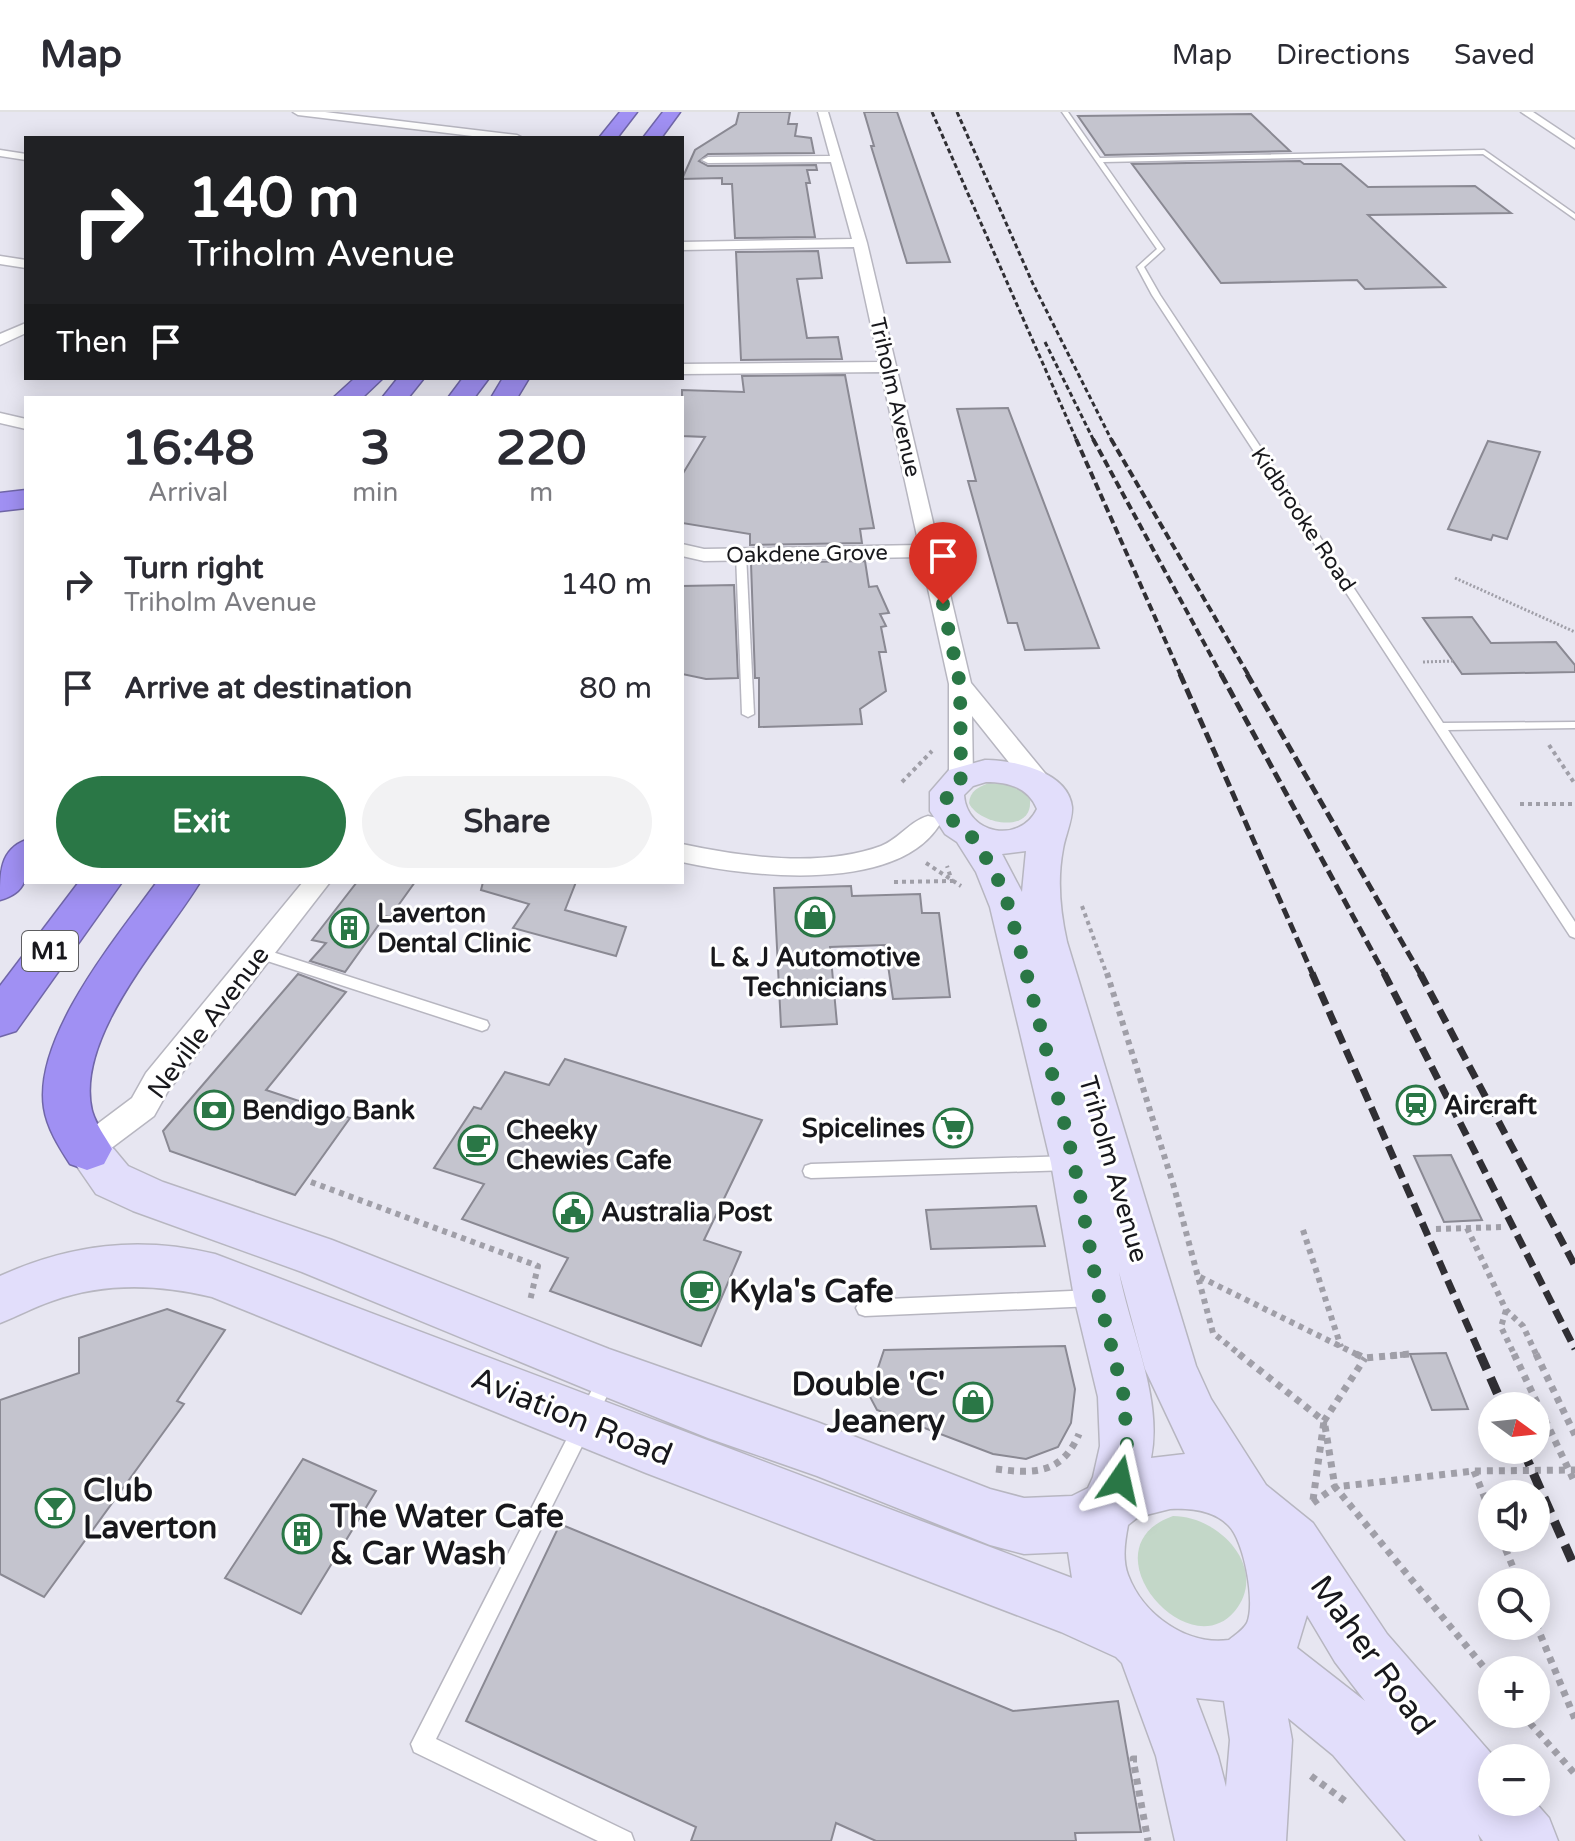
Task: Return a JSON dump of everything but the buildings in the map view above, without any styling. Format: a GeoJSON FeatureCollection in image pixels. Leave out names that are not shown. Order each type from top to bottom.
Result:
{"type":"FeatureCollection","features":[{"type":"Feature","properties":{"kind":"highway"},"geometry":{"type":"LineString","coordinates":[[610,136],[629,112]]}},
{"type":"Feature","properties":{"kind":"highway"},"geometry":{"type":"LineString","coordinates":[[654,136],[672,112]]}},
{"type":"Feature","properties":{"kind":"highway"},"geometry":{"type":"LineString","coordinates":[[348,396],[368,380]]}},
{"type":"Feature","properties":{"kind":"highway"},"geometry":{"type":"LineString","coordinates":[[397,396],[409,380]]}},
{"type":"Feature","properties":{"kind":"highway"},"geometry":{"type":"LineString","coordinates":[[0,502],[24,499]]}},
{"type":"Feature","properties":{"kind":"highway"},"geometry":{"type":"LineString","coordinates":[[0,886],[24,856]]}},
{"type":"Feature","properties":{"kind":"highway","name":"M1"},"geometry":{"type":"LineString","coordinates":[[0,1019],[100,884]]}},
{"type":"Feature","properties":{"kind":"highway"},"geometry":{"type":"LineString","coordinates":[[87,1149],[67,1106],[68,1077],[73,1056],[113,978],[178,884]]}},
{"type":"Feature","properties":{"kind":"street"},"geometry":{"type":"LineString","coordinates":[[298,112],[500,136]]}},
{"type":"Feature","properties":{"kind":"street","name":"Triholm Avenue"},"geometry":{"type":"LineString","coordinates":[[823,112],[860,243],[960,684],[961,778],[947,792],[946,811],[953,829],[994,870],[1009,907],[1074,1163],[1099,1297],[1124,1397],[1128,1431],[1125,1463],[1109,1505]]}},
{"type":"Feature","properties":{"kind":"street"},"geometry":{"type":"LineString","coordinates":[[1526,112],[1575,145]]}},
{"type":"Feature","properties":{"kind":"street"},"geometry":{"type":"LineString","coordinates":[[0,153],[24,157]]}},
{"type":"Feature","properties":{"kind":"street"},"geometry":{"type":"LineString","coordinates":[[708,160],[837,159]]}},
{"type":"Feature","properties":{"kind":"street"},"geometry":{"type":"LineString","coordinates":[[684,246],[860,243]]}},
{"type":"Feature","properties":{"kind":"street"},"geometry":{"type":"LineString","coordinates":[[0,260],[24,264]]}},
{"type":"Feature","properties":{"kind":"street"},"geometry":{"type":"LineString","coordinates":[[0,340],[24,328]]}},
{"type":"Feature","properties":{"kind":"street"},"geometry":{"type":"LineString","coordinates":[[684,369],[888,367]]}},
{"type":"Feature","properties":{"kind":"street"},"geometry":{"type":"LineString","coordinates":[[0,418],[24,424]]}},
{"type":"Feature","properties":{"kind":"street","name":"Oakdene Grove"},"geometry":{"type":"LineString","coordinates":[[684,550],[704,555],[932,551]]}},
{"type":"Feature","properties":{"kind":"street","name":"Triholm Avenue"},"geometry":{"type":"LineString","coordinates":[[960,684],[1049,802],[1039,868],[1047,942],[1167,1359],[1192,1417],[1250,1509]]}},
{"type":"Feature","properties":{"kind":"street"},"geometry":{"type":"LineString","coordinates":[[684,853],[743,865],[776,866],[853,860],[896,850],[953,829],[1004,842],[1022,840],[1048,827],[1049,802],[1011,772],[985,771],[961,778]]}},
{"type":"Feature","properties":{"kind":"street","name":"Neville Avenue"},"geometry":{"type":"LineString","coordinates":[[87,1149],[143,1107],[157,1082],[315,884]]}},
{"type":"Feature","properties":{"kind":"street","name":"Aviation Road"},"geometry":{"type":"LineString","coordinates":[[87,1149],[100,1169],[128,1189],[315,1255],[598,1397],[706,1469],[1072,1607],[1141,1640]]}},
{"type":"Feature","properties":{"kind":"street"},"geometry":{"type":"LineString","coordinates":[[305,1312],[315,1255]]}},
{"type":"Feature","properties":{"kind":"street","name":"Aviation Road"},"geometry":{"type":"LineString","coordinates":[[0,1300],[58,1276],[107,1265],[173,1265],[215,1276],[305,1312],[598,1397],[708,1412],[817,1449],[1009,1523],[1041,1526],[1076,1523],[1109,1505]]}},
{"type":"Feature","properties":{"kind":"street"},"geometry":{"type":"LineString","coordinates":[[706,1469],[701,1442],[708,1412]]}},
{"type":"Feature","properties":{"kind":"street"},"geometry":{"type":"LineString","coordinates":[[1141,1640],[1176,1662],[1208,1671],[1222,1672],[1254,1659],[1273,1635],[1279,1604],[1271,1556],[1250,1509],[1218,1489],[1177,1480],[1143,1488],[1109,1505],[1096,1542],[1098,1572],[1110,1602],[1141,1640],[1187,1756],[1207,1841]]}},
{"type":"Feature","properties":{"kind":"street","name":"Maher Road"},"geometry":{"type":"LineString","coordinates":[[1250,1509],[1278,1527],[1294,1544],[1368,1657],[1478,1786]]}},
{"type":"Feature","properties":{"kind":"street"},"geometry":{"type":"LineString","coordinates":[[1254,1659],[1261,1740],[1254,1841]]}},
{"type":"Feature","properties":{"kind":"street","name":"Maher Road"},"geometry":{"type":"LineString","coordinates":[[1254,1659],[1355,1733],[1448,1841]]}},
{"type":"Feature","properties":{"kind":"street","name":"Maher Road"},"geometry":{"type":"LineString","coordinates":[[1504,1816],[1526,1841]]}},
{"type":"Feature","properties":{"kind":"lane","name":"Kidbrooke Road"},"geometry":{"type":"LineString","coordinates":[[1065,112],[1161,249],[1140,267],[1156,295],[1575,933]]}},
{"type":"Feature","properties":{"kind":"lane"},"geometry":{"type":"LineString","coordinates":[[1099,160],[1484,152],[1575,217]]}},
{"type":"Feature","properties":{"kind":"lane"},"geometry":{"type":"LineString","coordinates":[[741,554],[748,714]]}},
{"type":"Feature","properties":{"kind":"lane"},"geometry":{"type":"LineString","coordinates":[[1442,727],[1575,725]]}},
{"type":"Feature","properties":{"kind":"lane"},"geometry":{"type":"LineString","coordinates":[[260,953],[482,1025]]}},
{"type":"Feature","properties":{"kind":"lane"},"geometry":{"type":"LineString","coordinates":[[811,1171],[1074,1163]]}},
{"type":"Feature","properties":{"kind":"lane"},"geometry":{"type":"LineString","coordinates":[[865,1308],[1099,1297]]}},
{"type":"Feature","properties":{"kind":"lane"},"geometry":{"type":"LineString","coordinates":[[598,1397],[422,1744],[623,1841]]}},
{"type":"Feature","properties":{"kind":"path"},"geometry":{"type":"LineString","coordinates":[[1455,578],[1575,632]]}},
{"type":"Feature","properties":{"kind":"path"},"geometry":{"type":"LineString","coordinates":[[1414,662],[1453,661]]}},
{"type":"Feature","properties":{"kind":"path"},"geometry":{"type":"LineString","coordinates":[[1560,739],[1545,739],[1575,784]]}},
{"type":"Feature","properties":{"kind":"path"},"geometry":{"type":"LineString","coordinates":[[902,782],[941,742]]}},
{"type":"Feature","properties":{"kind":"path"},"geometry":{"type":"LineString","coordinates":[[1511,804],[1575,804]]}},
{"type":"Feature","properties":{"kind":"path"},"geometry":{"type":"LineString","coordinates":[[896,850],[915,856],[973,894]]}},
{"type":"Feature","properties":{"kind":"path"},"geometry":{"type":"LineString","coordinates":[[1079,898],[1109,979],[1213,1333],[1324,1421],[1335,1487],[1478,1660]]}},
{"type":"Feature","properties":{"kind":"path"},"geometry":{"type":"LineString","coordinates":[[311,1182],[538,1266],[530,1304],[544,1309]]}},
{"type":"Feature","properties":{"kind":"path"},"geometry":{"type":"LineString","coordinates":[[1436,1229],[1505,1227]]}},
{"type":"Feature","properties":{"kind":"path"},"geometry":{"type":"LineString","coordinates":[[1467,1228],[1506,1310],[1523,1326],[1575,1435]]}},
{"type":"Feature","properties":{"kind":"path"},"geometry":{"type":"LineString","coordinates":[[1303,1230],[1341,1347]]}},
{"type":"Feature","properties":{"kind":"path"},"geometry":{"type":"LineString","coordinates":[[1199,1277],[1365,1358],[1410,1354]]}},
{"type":"Feature","properties":{"kind":"path"},"geometry":{"type":"LineString","coordinates":[[1506,1310],[1501,1327],[1575,1483]]}},
{"type":"Feature","properties":{"kind":"path"},"geometry":{"type":"LineString","coordinates":[[1322,1516],[1312,1504],[1324,1421],[1365,1358]]}},
{"type":"Feature","properties":{"kind":"path"},"geometry":{"type":"LineString","coordinates":[[985,1467],[1041,1473],[1061,1464],[1075,1446],[1082,1425]]}},
{"type":"Feature","properties":{"kind":"path"},"geometry":{"type":"LineString","coordinates":[[1312,1504],[1335,1487],[1474,1471],[1575,1470]]}},
{"type":"Feature","properties":{"kind":"path"},"geometry":{"type":"LineString","coordinates":[[1474,1471],[1478,1481]]}},
{"type":"Feature","properties":{"kind":"path"},"geometry":{"type":"LineString","coordinates":[[1543,1640],[1575,1719]]}},
{"type":"Feature","properties":{"kind":"path"},"geometry":{"type":"LineString","coordinates":[[1534,1728],[1575,1774]]}},
{"type":"Feature","properties":{"kind":"path"},"geometry":{"type":"LineString","coordinates":[[1311,1776],[1352,1807]]}},
{"type":"Feature","properties":{"kind":"green space"},"geometry":{"type":"Polygon","coordinates":[[[989,783],[1010,784],[1026,794],[1030,800],[1029,811],[1015,822],[993,821],[983,817],[969,803],[973,792],[989,783]]]}},
{"type":"Feature","properties":{"kind":"green space"},"geometry":{"type":"Polygon","coordinates":[[[1173,1516],[1191,1518],[1222,1535],[1235,1548],[1243,1563],[1246,1579],[1244,1596],[1234,1612],[1214,1625],[1192,1625],[1170,1614],[1152,1596],[1141,1574],[1138,1552],[1148,1531],[1173,1516]]]}},
{"type":"Feature","properties":{"kind":"railway"},"geometry":{"type":"LineString","coordinates":[[932,112],[1077,441]]}},
{"type":"Feature","properties":{"kind":"railway"},"geometry":{"type":"LineString","coordinates":[[957,112],[1033,284],[1112,441]]}},
{"type":"Feature","properties":{"kind":"railway"},"geometry":{"type":"LineString","coordinates":[[1045,342],[1093,439]]}},
{"type":"Feature","properties":{"kind":"railway"},"geometry":{"type":"LineString","coordinates":[[1076,439],[1181,676]]}},
{"type":"Feature","properties":{"kind":"railway"},"geometry":{"type":"LineString","coordinates":[[1093,439],[1222,676]]}},
{"type":"Feature","properties":{"kind":"railway"},"geometry":{"type":"LineString","coordinates":[[1111,439],[1249,676]]}},
{"type":"Feature","properties":{"kind":"railway"},"geometry":{"type":"LineString","coordinates":[[1180,674],[1313,975]]}},
{"type":"Feature","properties":{"kind":"railway"},"geometry":{"type":"LineString","coordinates":[[1221,674],[1385,975]]}},
{"type":"Feature","properties":{"kind":"railway"},"geometry":{"type":"LineString","coordinates":[[1247,674],[1421,975]]}},
{"type":"Feature","properties":{"kind":"railway"},"geometry":{"type":"LineString","coordinates":[[1312,973],[1481,1356]]}},
{"type":"Feature","properties":{"kind":"railway"},"geometry":{"type":"LineString","coordinates":[[1384,973],[1575,1349]]}},
{"type":"Feature","properties":{"kind":"railway"},"geometry":{"type":"LineString","coordinates":[[1420,973],[1575,1266]]}},
{"type":"Feature","properties":{"kind":"railway"},"geometry":{"type":"LineString","coordinates":[[1480,1354],[1497,1392]]}},
{"type":"Feature","properties":{"kind":"railway"},"geometry":{"type":"LineString","coordinates":[[1529,1464],[1575,1568]]}},
{"type":"Feature","properties":{"kind":"place","name":"L & J Automotive Technicians"},"geometry":{"type":"Point","coordinates":[815,917]}},
{"type":"Feature","properties":{"kind":"place","name":"Laverton Dental Clinic"},"geometry":{"type":"Point","coordinates":[349,928]}},
{"type":"Feature","properties":{"kind":"place","name":"Aircraft"},"geometry":{"type":"Point","coordinates":[1416,1105]}},
{"type":"Feature","properties":{"kind":"place","name":"Bendigo Bank"},"geometry":{"type":"Point","coordinates":[214,1110]}},
{"type":"Feature","properties":{"kind":"place","name":"Spicelines"},"geometry":{"type":"Point","coordinates":[953,1128]}},
{"type":"Feature","properties":{"kind":"place","name":"Cheeky Chewies Cafe"},"geometry":{"type":"Point","coordinates":[478,1145]}},
{"type":"Feature","properties":{"kind":"place","name":"Australia Post"},"geometry":{"type":"Point","coordinates":[573,1212]}},
{"type":"Feature","properties":{"kind":"place","name":"Kyla's Cafe"},"geometry":{"type":"Point","coordinates":[701,1291]}},
{"type":"Feature","properties":{"kind":"place","name":"Double 'C' Jeanery"},"geometry":{"type":"Point","coordinates":[973,1402]}},
{"type":"Feature","properties":{"kind":"place","name":"Club Laverton"},"geometry":{"type":"Point","coordinates":[55,1508]}},
{"type":"Feature","properties":{"kind":"place","name":"The Water Cafe & Car Wash"},"geometry":{"type":"Point","coordinates":[302,1534]}},
{"type":"Feature","properties":{"kind":"route"},"geometry":{"type":"LineString","coordinates":[[943,604],[960,684],[962,756],[961,778],[947,792],[946,811],[961,829],[970,834],[994,870],[1016,933],[1074,1163],[1099,1297],[1124,1397],[1128,1431],[1120,1480]]}}]}
